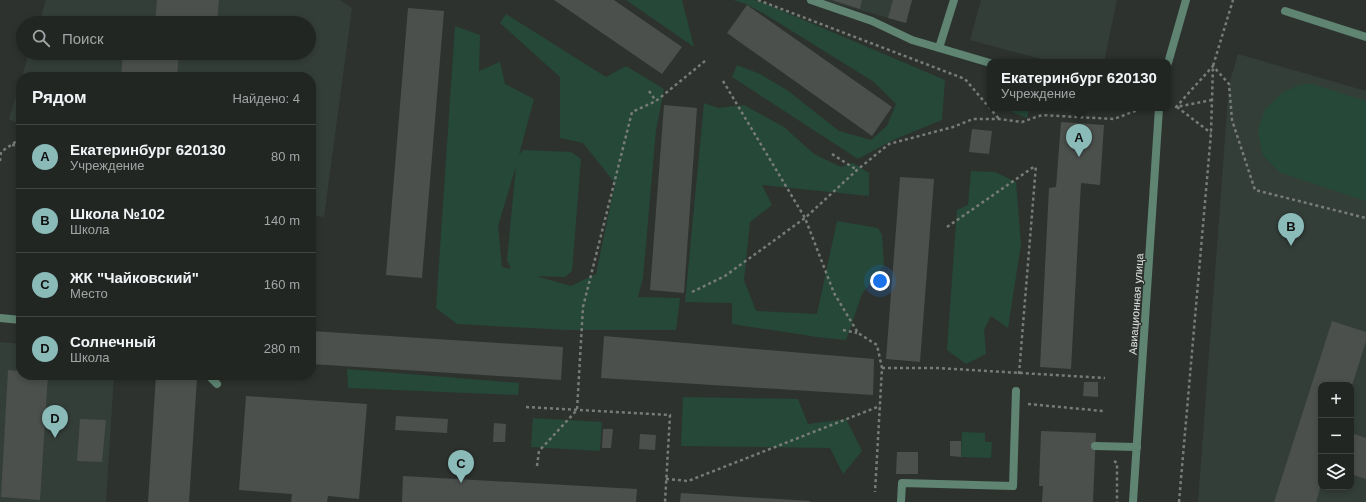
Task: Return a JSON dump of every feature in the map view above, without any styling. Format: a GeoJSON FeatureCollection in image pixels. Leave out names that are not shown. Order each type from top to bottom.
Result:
{"type":"FeatureCollection","features":[{"type":"Feature","properties":{"kind":"street"},"geometry":{"type":"LineString","coordinates":[[811,0],[872,20],[912,40],[987,62]]}},
{"type":"Feature","properties":{"kind":"street"},"geometry":{"type":"LineString","coordinates":[[939,48],[954,0]]}},
{"type":"Feature","properties":{"kind":"street"},"geometry":{"type":"LineString","coordinates":[[1169,59],[1186,0]]}},
{"type":"Feature","properties":{"kind":"street"},"geometry":{"type":"LineString","coordinates":[[1285,11],[1366,37]]}},
{"type":"Feature","properties":{"kind":"street","name":"Авиационная улица"},"geometry":{"type":"LineString","coordinates":[[1133,502],[1159,111]]}},
{"type":"Feature","properties":{"kind":"street"},"geometry":{"type":"LineString","coordinates":[[0,318],[16,320]]}},
{"type":"Feature","properties":{"kind":"street"},"geometry":{"type":"LineString","coordinates":[[213,380],[217,384]]}},
{"type":"Feature","properties":{"kind":"street"},"geometry":{"type":"LineString","coordinates":[[901,502],[902,483],[1013,486],[1016,391]]}},
{"type":"Feature","properties":{"kind":"street"},"geometry":{"type":"LineString","coordinates":[[1095,446],[1137,447]]}},
{"type":"Feature","properties":{"kind":"path"},"geometry":{"type":"LineString","coordinates":[[758,0],[964,79],[987,105]]}},
{"type":"Feature","properties":{"kind":"path"},"geometry":{"type":"LineString","coordinates":[[1179,502],[1211,133],[1213,66],[1233,0]]}},
{"type":"Feature","properties":{"kind":"path"},"geometry":{"type":"LineString","coordinates":[[537,466],[539,451],[577,410],[583,307],[632,112],[656,101],[705,61]]}},
{"type":"Feature","properties":{"kind":"path"},"geometry":{"type":"LineString","coordinates":[[1176,107],[1213,66]]}},
{"type":"Feature","properties":{"kind":"path"},"geometry":{"type":"LineString","coordinates":[[1213,66],[1229,84],[1232,120],[1255,190],[1366,218]]}},
{"type":"Feature","properties":{"kind":"path"},"geometry":{"type":"LineString","coordinates":[[724,82],[805,218],[834,292],[858,333]]}},
{"type":"Feature","properties":{"kind":"path"},"geometry":{"type":"LineString","coordinates":[[650,91],[656,101]]}},
{"type":"Feature","properties":{"kind":"path"},"geometry":{"type":"LineString","coordinates":[[1176,107],[1212,100]]}},
{"type":"Feature","properties":{"kind":"path"},"geometry":{"type":"LineString","coordinates":[[1176,107],[1211,133]]}},
{"type":"Feature","properties":{"kind":"path"},"geometry":{"type":"LineString","coordinates":[[993,111],[1000,119]]}},
{"type":"Feature","properties":{"kind":"path"},"geometry":{"type":"LineString","coordinates":[[692,292],[725,276],[805,218],[857,170],[889,144],[953,127],[973,119],[1000,119],[1022,122],[1042,115],[1114,119],[1135,111]]}},
{"type":"Feature","properties":{"kind":"path"},"geometry":{"type":"LineString","coordinates":[[0,162],[1,152],[16,142]]}},
{"type":"Feature","properties":{"kind":"path"},"geometry":{"type":"LineString","coordinates":[[12,145],[16,145]]}},
{"type":"Feature","properties":{"kind":"path"},"geometry":{"type":"LineString","coordinates":[[832,154],[857,170]]}},
{"type":"Feature","properties":{"kind":"path"},"geometry":{"type":"LineString","coordinates":[[947,227],[1036,165],[1019,374]]}},
{"type":"Feature","properties":{"kind":"path"},"geometry":{"type":"LineString","coordinates":[[843,330],[858,333],[877,345],[882,368],[875,492]]}},
{"type":"Feature","properties":{"kind":"path"},"geometry":{"type":"LineString","coordinates":[[882,368],[937,368],[1105,378]]}},
{"type":"Feature","properties":{"kind":"path"},"geometry":{"type":"LineString","coordinates":[[1042,405],[1103,411]]}},
{"type":"Feature","properties":{"kind":"path"},"geometry":{"type":"LineString","coordinates":[[666,479],[688,481],[880,406]]}},
{"type":"Feature","properties":{"kind":"path"},"geometry":{"type":"LineString","coordinates":[[526,407],[670,415],[665,502]]}},
{"type":"Feature","properties":{"kind":"path"},"geometry":{"type":"LineString","coordinates":[[1112,459],[1117,464],[1117,502]]}},
{"type":"Feature","properties":{"kind":"shaded area"},"geometry":{"type":"Polygon","coordinates":[[[46,0],[340,0],[352,8],[324,217],[316,216],[316,72],[23,72],[27,60],[316,60],[316,16],[41,16],[46,0]]]}},
{"type":"Feature","properties":{"kind":"shaded area"},"geometry":{"type":"Polygon","coordinates":[[[825,0],[912,0],[906,23],[825,0]]]}},
{"type":"Feature","properties":{"kind":"shaded area"},"geometry":{"type":"Polygon","coordinates":[[[981,0],[1117,0],[1105,59],[1041,59],[970,40],[981,0]]]}},
{"type":"Feature","properties":{"kind":"shaded area"},"geometry":{"type":"Polygon","coordinates":[[[1238,54],[1366,91],[1366,502],[1198,502],[1229,84],[1238,54]]]}},
{"type":"Feature","properties":{"kind":"shaded area"},"geometry":{"type":"Polygon","coordinates":[[[16,96],[16,122],[9,119],[16,96]]]}},
{"type":"Feature","properties":{"kind":"shaded area"},"geometry":{"type":"Polygon","coordinates":[[[0,342],[16,344],[16,380],[114,380],[106,502],[0,502],[0,342]]]}},
{"type":"Feature","properties":{"kind":"green space"},"geometry":{"type":"Polygon","coordinates":[[[626,0],[682,0],[694,47],[626,0]]]}},
{"type":"Feature","properties":{"kind":"green space"},"geometry":{"type":"Polygon","coordinates":[[[733,0],[754,0],[764,3],[945,80],[942,120],[893,140],[858,159],[732,77],[737,65],[760,74],[787,90],[839,131],[871,140],[887,126],[896,104],[874,82],[763,13],[746,4],[733,0]]]}},
{"type":"Feature","properties":{"kind":"green space"},"geometry":{"type":"Polygon","coordinates":[[[506,14],[606,77],[626,66],[664,89],[656,130],[643,278],[638,297],[680,298],[676,330],[567,330],[457,324],[436,308],[455,26],[480,35],[479,71],[500,62],[505,84],[534,99],[519,155],[523,150],[571,152],[581,159],[572,271],[565,277],[536,276],[571,286],[596,274],[615,183],[583,143],[560,138],[560,77],[500,23],[506,14]],[[516,166],[498,226],[502,267],[511,269],[507,260],[516,166]]]}},
{"type":"Feature","properties":{"kind":"green space"},"geometry":{"type":"Polygon","coordinates":[[[1312,84],[1366,101],[1366,201],[1279,172],[1262,154],[1258,130],[1265,109],[1282,93],[1299,85],[1312,84]]]}},
{"type":"Feature","properties":{"kind":"green space"},"geometry":{"type":"Polygon","coordinates":[[[704,103],[718,108],[744,105],[784,127],[814,154],[841,167],[853,163],[869,173],[869,196],[762,185],[772,205],[750,222],[744,280],[756,311],[817,314],[837,221],[878,228],[882,235],[884,265],[862,294],[846,340],[732,324],[732,303],[685,302],[704,103]]]}},
{"type":"Feature","properties":{"kind":"green space"},"geometry":{"type":"Polygon","coordinates":[[[1009,111],[1029,111],[1027,118],[1009,111]]]}},
{"type":"Feature","properties":{"kind":"green space"},"geometry":{"type":"Polygon","coordinates":[[[971,171],[995,172],[1016,182],[1021,244],[1008,328],[991,316],[984,330],[986,354],[966,364],[947,350],[957,210],[968,205],[971,171]]]}},
{"type":"Feature","properties":{"kind":"green space"},"geometry":{"type":"Polygon","coordinates":[[[347,369],[519,383],[518,395],[348,388],[347,369]]]}},
{"type":"Feature","properties":{"kind":"green space"},"geometry":{"type":"Polygon","coordinates":[[[683,397],[798,399],[808,424],[846,419],[862,451],[843,474],[830,448],[681,446],[683,397]]]}},
{"type":"Feature","properties":{"kind":"green space"},"geometry":{"type":"Polygon","coordinates":[[[533,418],[602,422],[600,451],[531,447],[533,418]]]}},
{"type":"Feature","properties":{"kind":"green space"},"geometry":{"type":"Polygon","coordinates":[[[962,432],[985,433],[985,442],[992,442],[991,458],[961,457],[962,432]]]}},
{"type":"Feature","properties":{"kind":"building"},"geometry":{"type":"Polygon","coordinates":[[[157,0],[219,0],[218,16],[156,16],[157,0]]]}},
{"type":"Feature","properties":{"kind":"building"},"geometry":{"type":"Polygon","coordinates":[[[554,0],[614,0],[682,47],[662,74],[554,0]]]}},
{"type":"Feature","properties":{"kind":"building"},"geometry":{"type":"Polygon","coordinates":[[[832,0],[862,0],[860,9],[832,0]]]}},
{"type":"Feature","properties":{"kind":"building"},"geometry":{"type":"Polygon","coordinates":[[[893,0],[912,0],[906,23],[888,18],[893,0]]]}},
{"type":"Feature","properties":{"kind":"building"},"geometry":{"type":"Polygon","coordinates":[[[747,5],[892,107],[872,136],[727,33],[747,5]]]}},
{"type":"Feature","properties":{"kind":"building"},"geometry":{"type":"Polygon","coordinates":[[[408,8],[444,11],[422,278],[386,275],[408,8]]]}},
{"type":"Feature","properties":{"kind":"building"},"geometry":{"type":"Polygon","coordinates":[[[122,60],[178,60],[177,72],[121,72],[122,60]]]}},
{"type":"Feature","properties":{"kind":"building"},"geometry":{"type":"Polygon","coordinates":[[[664,105],[697,108],[684,293],[650,290],[664,105]]]}},
{"type":"Feature","properties":{"kind":"building"},"geometry":{"type":"Polygon","coordinates":[[[1061,122],[1104,125],[1100,185],[1081,183],[1071,369],[1040,367],[1049,188],[1056,187],[1061,122]]]}},
{"type":"Feature","properties":{"kind":"building"},"geometry":{"type":"Polygon","coordinates":[[[972,129],[992,131],[989,154],[969,152],[972,129]]]}},
{"type":"Feature","properties":{"kind":"building"},"geometry":{"type":"Polygon","coordinates":[[[900,177],[934,179],[920,362],[886,359],[900,177]]]}},
{"type":"Feature","properties":{"kind":"building"},"geometry":{"type":"Polygon","coordinates":[[[1332,321],[1366,332],[1366,341],[1353,382],[1318,382],[1318,490],[1320,490],[1316,502],[1274,502],[1332,321]]]}},
{"type":"Feature","properties":{"kind":"building"},"geometry":{"type":"Polygon","coordinates":[[[316,331],[563,347],[561,380],[316,364],[316,331]]]}},
{"type":"Feature","properties":{"kind":"building"},"geometry":{"type":"Polygon","coordinates":[[[604,336],[874,359],[873,395],[601,378],[604,336]]]}},
{"type":"Feature","properties":{"kind":"building"},"geometry":{"type":"Polygon","coordinates":[[[8,370],[16,371],[16,380],[48,380],[40,500],[1,497],[8,370]]]}},
{"type":"Feature","properties":{"kind":"building"},"geometry":{"type":"Polygon","coordinates":[[[156,380],[197,380],[189,502],[148,502],[156,380]]]}},
{"type":"Feature","properties":{"kind":"building"},"geometry":{"type":"Polygon","coordinates":[[[1084,382],[1098,382],[1098,397],[1083,396],[1084,382]]]}},
{"type":"Feature","properties":{"kind":"building"},"geometry":{"type":"Polygon","coordinates":[[[246,396],[367,404],[359,499],[328,496],[327,502],[291,502],[292,494],[239,490],[246,396]]]}},
{"type":"Feature","properties":{"kind":"building"},"geometry":{"type":"Polygon","coordinates":[[[396,416],[448,419],[447,433],[395,430],[396,416]]]}},
{"type":"Feature","properties":{"kind":"building"},"geometry":{"type":"Polygon","coordinates":[[[80,419],[106,420],[102,462],[77,461],[80,419]]]}},
{"type":"Feature","properties":{"kind":"building"},"geometry":{"type":"Polygon","coordinates":[[[494,423],[506,424],[505,442],[493,442],[494,423]]]}},
{"type":"Feature","properties":{"kind":"building"},"geometry":{"type":"Polygon","coordinates":[[[603,429],[613,429],[611,448],[602,448],[603,429]]]}},
{"type":"Feature","properties":{"kind":"building"},"geometry":{"type":"Polygon","coordinates":[[[1041,431],[1096,433],[1093,502],[1042,502],[1043,486],[1039,486],[1041,431]]]}},
{"type":"Feature","properties":{"kind":"building"},"geometry":{"type":"Polygon","coordinates":[[[640,434],[656,435],[655,450],[639,449],[640,434]]]}},
{"type":"Feature","properties":{"kind":"building"},"geometry":{"type":"Polygon","coordinates":[[[1354,434],[1366,438],[1366,479],[1354,475],[1354,434]]]}},
{"type":"Feature","properties":{"kind":"building"},"geometry":{"type":"Polygon","coordinates":[[[950,441],[961,441],[961,457],[950,456],[950,441]]]}},
{"type":"Feature","properties":{"kind":"building"},"geometry":{"type":"Polygon","coordinates":[[[897,452],[918,452],[918,474],[896,474],[897,452]]]}},
{"type":"Feature","properties":{"kind":"building"},"geometry":{"type":"Polygon","coordinates":[[[403,476],[637,489],[636,502],[402,502],[403,476]]]}},
{"type":"Feature","properties":{"kind":"building"},"geometry":{"type":"Polygon","coordinates":[[[681,493],[810,501],[810,502],[680,502],[681,493]]]}},
{"type":"Feature","properties":{"kind":"place","name":"Екатеринбург 620130"},"geometry":{"type":"Point","coordinates":[1079,157]}},
{"type":"Feature","properties":{"kind":"place","name":"Школа №102"},"geometry":{"type":"Point","coordinates":[1291,246]}},
{"type":"Feature","properties":{"kind":"place","name":"Солнечный"},"geometry":{"type":"Point","coordinates":[55,438]}},
{"type":"Feature","properties":{"kind":"place","name":"ЖК \"Чайковский\""},"geometry":{"type":"Point","coordinates":[461,483]}}]}
